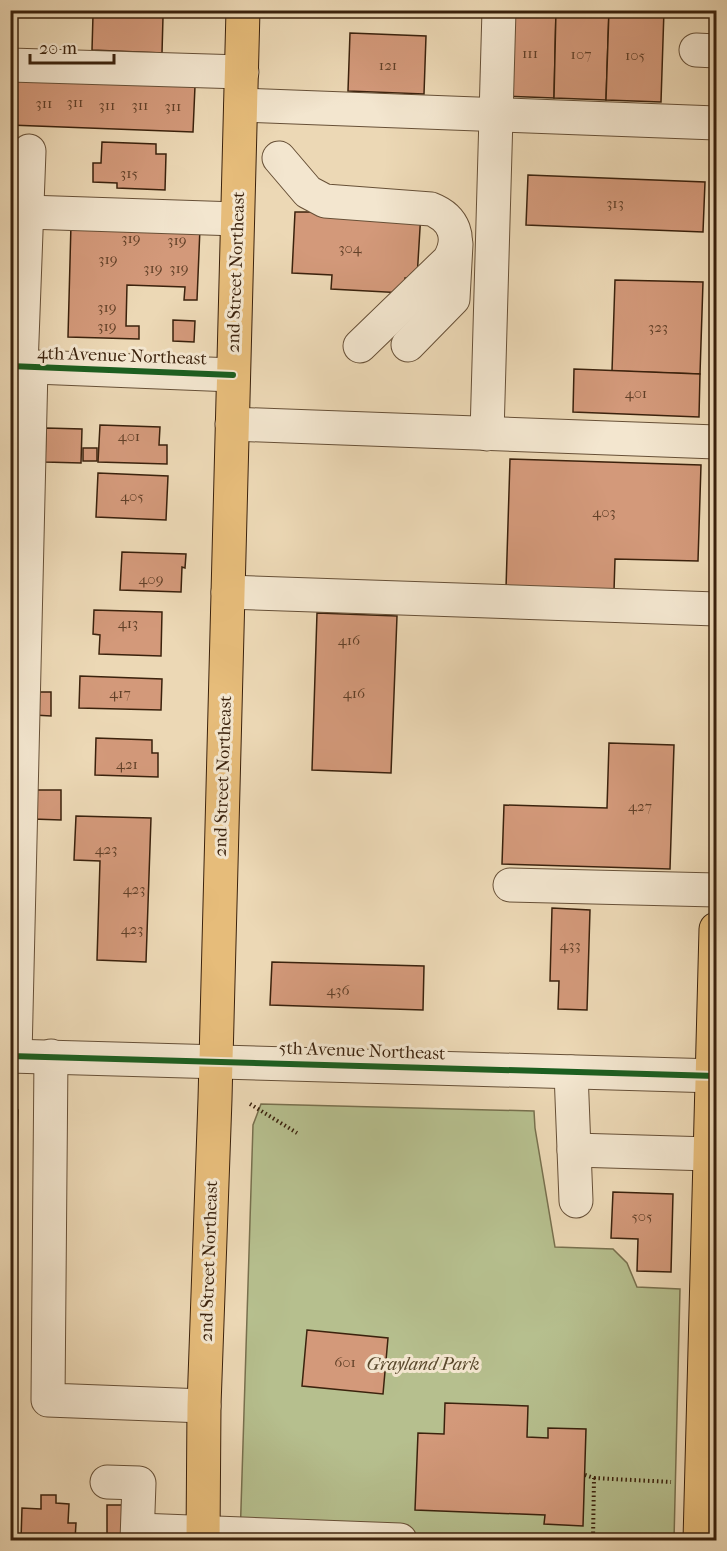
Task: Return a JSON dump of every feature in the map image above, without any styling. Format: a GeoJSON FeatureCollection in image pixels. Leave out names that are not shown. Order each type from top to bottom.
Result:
{"type":"FeatureCollection","features":[{"type":"Feature","properties":{"kind":"main road","name":"2nd Street Northeast"},"geometry":{"type":"LineString","coordinates":[[203,1537],[204,1406],[216,1061],[243,10]]}},
{"type":"Feature","properties":{"kind":"main road"},"geometry":{"type":"LineString","coordinates":[[700,1540],[709,1456],[717,929]]}},
{"type":"Feature","properties":{"kind":"street"},"geometry":{"type":"LineString","coordinates":[[487,434],[499,10]]}},
{"type":"Feature","properties":{"kind":"street"},"geometry":{"type":"LineString","coordinates":[[10,65],[242,72]]}},
{"type":"Feature","properties":{"kind":"street"},"geometry":{"type":"LineString","coordinates":[[241,105],[717,123]]}},
{"type":"Feature","properties":{"kind":"street"},"geometry":{"type":"LineString","coordinates":[[13,1056],[21,367],[29,151]]}},
{"type":"Feature","properties":{"kind":"street"},"geometry":{"type":"LineString","coordinates":[[279,158],[308,192],[325,201],[417,206],[441,213],[452,224],[456,244],[453,299],[408,345]]}},
{"type":"Feature","properties":{"kind":"street"},"geometry":{"type":"LineString","coordinates":[[27,212],[237,219]]}},
{"type":"Feature","properties":{"kind":"street"},"geometry":{"type":"LineString","coordinates":[[360,346],[444,265],[456,244]]}},
{"type":"Feature","properties":{"kind":"street","name":"4th Avenue Northeast"},"geometry":{"type":"LineString","coordinates":[[21,367],[233,375]]}},
{"type":"Feature","properties":{"kind":"street"},"geometry":{"type":"LineString","coordinates":[[232,424],[717,442]]}},
{"type":"Feature","properties":{"kind":"street"},"geometry":{"type":"LineString","coordinates":[[228,592],[717,609]]}},
{"type":"Feature","properties":{"kind":"street"},"geometry":{"type":"LineString","coordinates":[[510,885],[717,890]]}},
{"type":"Feature","properties":{"kind":"street","name":"5th Avenue Northeast"},"geometry":{"type":"LineString","coordinates":[[13,1056],[715,1076]]}},
{"type":"Feature","properties":{"kind":"street"},"geometry":{"type":"LineString","coordinates":[[51,1056],[48,1400],[204,1406]]}},
{"type":"Feature","properties":{"kind":"street"},"geometry":{"type":"LineString","coordinates":[[571,1072],[576,1201]]}},
{"type":"Feature","properties":{"kind":"street"},"geometry":{"type":"LineString","coordinates":[[574,1150],[712,1162]]}},
{"type":"Feature","properties":{"kind":"street"},"geometry":{"type":"LineString","coordinates":[[107,1482],[139,1483],[137,1535],[400,1540]]}},
{"type":"Feature","properties":{"kind":"path"},"geometry":{"type":"LineString","coordinates":[[250,1104],[297,1133]]}},
{"type":"Feature","properties":{"kind":"path"},"geometry":{"type":"LineString","coordinates":[[585,1475],[594,1478],[681,1482]]}},
{"type":"Feature","properties":{"kind":"path"},"geometry":{"type":"LineString","coordinates":[[592,1540],[594,1478]]}},
{"type":"Feature","properties":{"kind":"green space","name":"Grayland Park"},"geometry":{"type":"Polygon","coordinates":[[[261,1104],[534,1111],[555,1247],[613,1249],[627,1263],[637,1287],[680,1289],[674,1540],[240,1540],[253,1125],[261,1104]]]}},
{"type":"Feature","properties":{"kind":"building"},"geometry":{"type":"Polygon","coordinates":[[[507,10],[556,10],[554,98],[504,96],[507,10]]]}},
{"type":"Feature","properties":{"kind":"building"},"geometry":{"type":"Polygon","coordinates":[[[556,10],[609,10],[606,100],[554,98],[556,10]]]}},
{"type":"Feature","properties":{"kind":"building"},"geometry":{"type":"Polygon","coordinates":[[[609,10],[664,10],[661,102],[606,100],[609,10]]]}},
{"type":"Feature","properties":{"kind":"building"},"geometry":{"type":"Polygon","coordinates":[[[93,15],[163,17],[162,53],[92,50],[93,15]]]}},
{"type":"Feature","properties":{"kind":"building"},"geometry":{"type":"Polygon","coordinates":[[[350,33],[426,36],[424,94],[348,91],[350,33]]]}},
{"type":"Feature","properties":{"kind":"building"},"geometry":{"type":"Polygon","coordinates":[[[10,80],[195,86],[193,132],[10,125],[10,80]]]}},
{"type":"Feature","properties":{"kind":"building"},"geometry":{"type":"Polygon","coordinates":[[[102,142],[156,144],[156,154],[166,154],[165,190],[117,188],[117,183],[93,182],[93,163],[101,163],[102,142]]]}},
{"type":"Feature","properties":{"kind":"building"},"geometry":{"type":"Polygon","coordinates":[[[528,175],[705,182],[703,232],[526,225],[528,175]]]}},
{"type":"Feature","properties":{"kind":"building"},"geometry":{"type":"Polygon","coordinates":[[[295,212],[421,212],[417,278],[405,278],[404,293],[331,289],[332,275],[292,273],[295,212]]]}},
{"type":"Feature","properties":{"kind":"building"},"geometry":{"type":"Polygon","coordinates":[[[71,224],[200,228],[197,300],[184,300],[185,287],[127,285],[126,326],[139,326],[139,339],[68,337],[71,224]]]}},
{"type":"Feature","properties":{"kind":"building"},"geometry":{"type":"Polygon","coordinates":[[[615,280],[703,282],[700,374],[612,371],[615,280]]]}},
{"type":"Feature","properties":{"kind":"building"},"geometry":{"type":"Polygon","coordinates":[[[173,320],[195,321],[194,342],[173,341],[173,320]]]}},
{"type":"Feature","properties":{"kind":"building"},"geometry":{"type":"Polygon","coordinates":[[[574,369],[700,374],[699,417],[573,412],[574,369]]]}},
{"type":"Feature","properties":{"kind":"building"},"geometry":{"type":"Polygon","coordinates":[[[100,425],[160,427],[159,445],[167,445],[167,464],[98,462],[100,425]]]}},
{"type":"Feature","properties":{"kind":"building"},"geometry":{"type":"Polygon","coordinates":[[[46,428],[82,429],[81,463],[45,462],[46,428]]]}},
{"type":"Feature","properties":{"kind":"building"},"geometry":{"type":"Polygon","coordinates":[[[83,448],[97,448],[97,461],[83,461],[83,448]]]}},
{"type":"Feature","properties":{"kind":"building"},"geometry":{"type":"Polygon","coordinates":[[[510,459],[701,465],[698,561],[615,559],[614,591],[506,588],[510,459]]]}},
{"type":"Feature","properties":{"kind":"building"},"geometry":{"type":"Polygon","coordinates":[[[98,473],[168,476],[166,520],[96,517],[98,473]]]}},
{"type":"Feature","properties":{"kind":"building"},"geometry":{"type":"Polygon","coordinates":[[[122,552],[186,554],[185,568],[182,567],[181,592],[120,590],[122,552]]]}},
{"type":"Feature","properties":{"kind":"building"},"geometry":{"type":"Polygon","coordinates":[[[94,610],[162,612],[161,656],[99,654],[100,635],[93,634],[94,610]]]}},
{"type":"Feature","properties":{"kind":"building"},"geometry":{"type":"Polygon","coordinates":[[[317,613],[397,616],[391,773],[312,770],[317,613]]]}},
{"type":"Feature","properties":{"kind":"building"},"geometry":{"type":"Polygon","coordinates":[[[80,676],[162,679],[161,710],[79,708],[80,676]]]}},
{"type":"Feature","properties":{"kind":"building"},"geometry":{"type":"Polygon","coordinates":[[[35,692],[51,692],[51,716],[34,715],[35,692]]]}},
{"type":"Feature","properties":{"kind":"building"},"geometry":{"type":"Polygon","coordinates":[[[96,738],[152,740],[152,753],[158,753],[158,777],[95,775],[96,738]]]}},
{"type":"Feature","properties":{"kind":"building"},"geometry":{"type":"Polygon","coordinates":[[[609,743],[674,745],[670,869],[502,864],[504,805],[607,808],[609,743]]]}},
{"type":"Feature","properties":{"kind":"building"},"geometry":{"type":"Polygon","coordinates":[[[33,790],[61,790],[61,820],[33,819],[33,790]]]}},
{"type":"Feature","properties":{"kind":"building"},"geometry":{"type":"Polygon","coordinates":[[[76,816],[151,818],[146,962],[97,960],[100,861],[74,860],[76,816]]]}},
{"type":"Feature","properties":{"kind":"building"},"geometry":{"type":"Polygon","coordinates":[[[552,908],[590,910],[587,1010],[558,1009],[559,981],[550,981],[552,908]]]}},
{"type":"Feature","properties":{"kind":"building"},"geometry":{"type":"Polygon","coordinates":[[[272,962],[424,966],[423,1010],[270,1005],[272,962]]]}},
{"type":"Feature","properties":{"kind":"building"},"geometry":{"type":"Polygon","coordinates":[[[10,1110],[18,1110],[16,1174],[10,1174],[10,1110]]]}},
{"type":"Feature","properties":{"kind":"building"},"geometry":{"type":"Polygon","coordinates":[[[613,1192],[673,1194],[671,1272],[637,1271],[638,1239],[611,1238],[613,1192]]]}},
{"type":"Feature","properties":{"kind":"building"},"geometry":{"type":"Polygon","coordinates":[[[11,1260],[11,1324],[10,1324],[11,1260]]]}},
{"type":"Feature","properties":{"kind":"building"},"geometry":{"type":"Polygon","coordinates":[[[307,1330],[388,1338],[383,1394],[302,1386],[307,1330]]]}},
{"type":"Feature","properties":{"kind":"building"},"geometry":{"type":"Polygon","coordinates":[[[445,1403],[528,1406],[527,1437],[548,1438],[548,1428],[586,1429],[583,1526],[544,1524],[545,1515],[415,1510],[418,1433],[444,1434],[445,1403]]]}},
{"type":"Feature","properties":{"kind":"building"},"geometry":{"type":"Polygon","coordinates":[[[41,1495],[56,1495],[56,1503],[69,1504],[68,1523],[76,1523],[75,1540],[21,1540],[22,1508],[41,1509],[41,1495]]]}},
{"type":"Feature","properties":{"kind":"building"},"geometry":{"type":"Polygon","coordinates":[[[107,1505],[126,1505],[125,1540],[107,1540],[107,1505]]]}},
{"type":"Feature","properties":{"kind":"cycle path"},"geometry":{"type":"LineString","coordinates":[[10,366],[233,375]]}},
{"type":"Feature","properties":{"kind":"cycle path"},"geometry":{"type":"LineString","coordinates":[[10,1056],[716,1076]]}}]}
